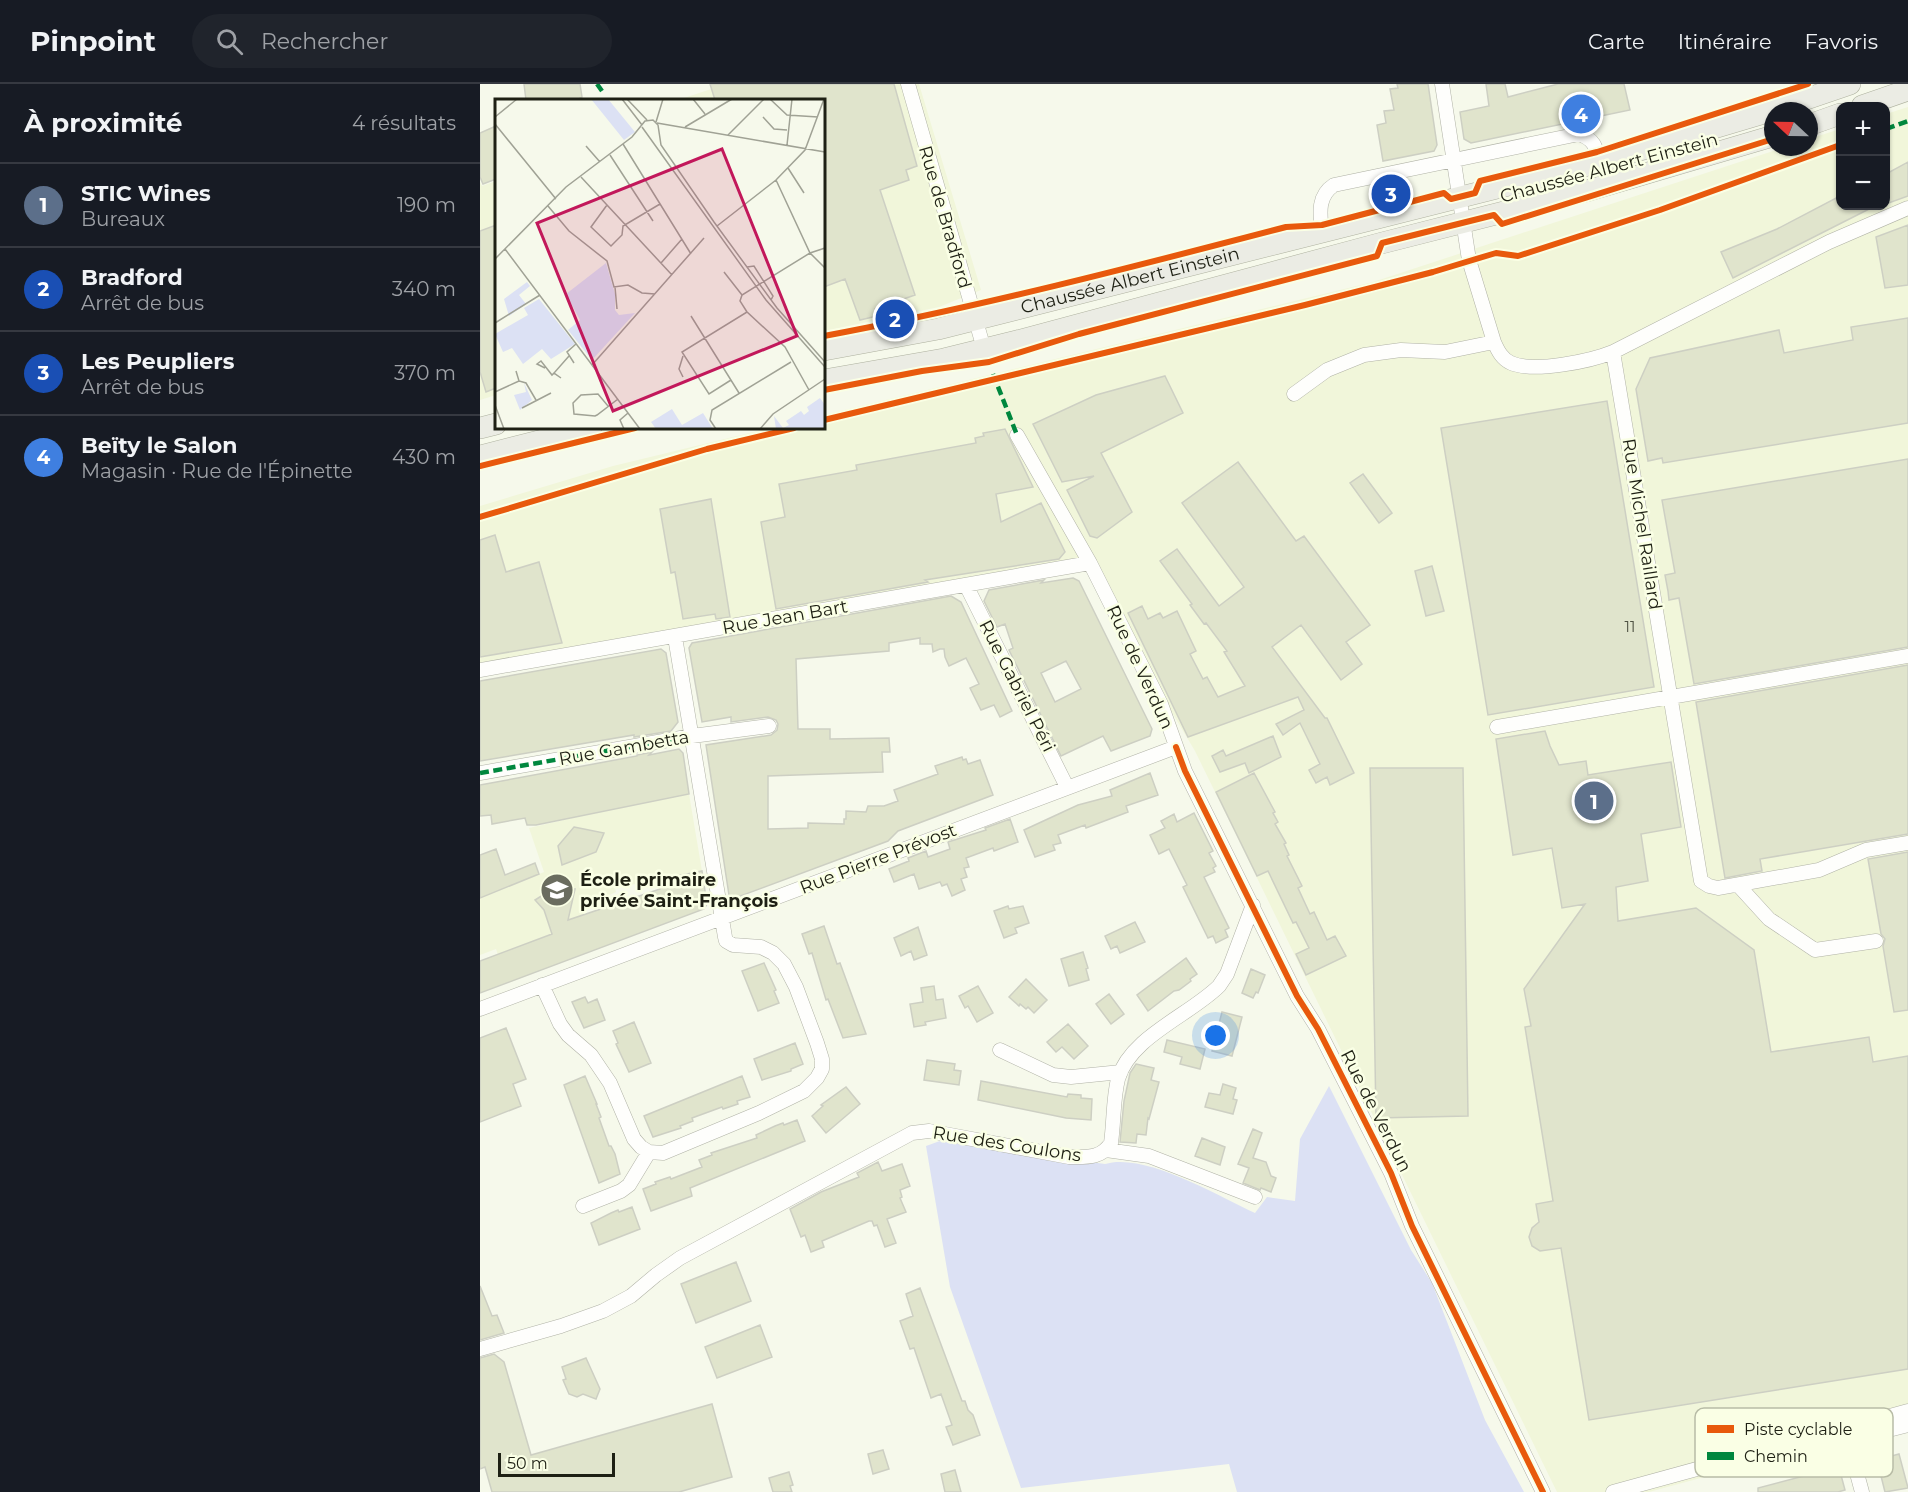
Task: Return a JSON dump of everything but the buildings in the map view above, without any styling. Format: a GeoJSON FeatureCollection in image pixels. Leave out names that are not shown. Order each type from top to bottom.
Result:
{"type":"FeatureCollection","features":[{"type":"Feature","properties":{"kind":"main road","name":"Chaussée Albert Einstein"},"geometry":{"type":"LineString","coordinates":[[825,350],[938,329],[1600,162],[1771,111],[1850,84]]}},
{"type":"Feature","properties":{"kind":"main road"},"geometry":{"type":"LineString","coordinates":[[1874,102],[1908,90]]}},
{"type":"Feature","properties":{"kind":"main road"},"geometry":{"type":"LineString","coordinates":[[1818,122],[1836,115]]}},
{"type":"Feature","properties":{"kind":"main road","name":"Chaussée Albert Einstein"},"geometry":{"type":"LineString","coordinates":[[825,380],[984,350],[1382,243],[1600,188],[1764,139]]}},
{"type":"Feature","properties":{"kind":"main road"},"geometry":{"type":"LineString","coordinates":[[480,428],[495,424]]}},
{"type":"Feature","properties":{"kind":"main road"},"geometry":{"type":"LineString","coordinates":[[480,456],[587,429]]}},
{"type":"Feature","properties":{"kind":"street","name":"Rue de Bradford"},"geometry":{"type":"LineString","coordinates":[[908,84],[984,350]]}},
{"type":"Feature","properties":{"kind":"street"},"geometry":{"type":"LineString","coordinates":[[1442,84],[1469,260],[1494,342],[1505,360],[1512,364],[1547,366],[1593,359],[1613,352],[1829,242],[1908,208]]}},
{"type":"Feature","properties":{"kind":"street"},"geometry":{"type":"LineString","coordinates":[[1322,233],[1320,207],[1322,197],[1334,184],[1579,134],[1594,142],[1600,162]]}},
{"type":"Feature","properties":{"kind":"street"},"geometry":{"type":"LineString","coordinates":[[1294,394],[1327,370],[1364,354],[1401,350],[1445,352],[1494,342]]}},
{"type":"Feature","properties":{"kind":"street","name":"Rue Michel Raillard"},"geometry":{"type":"LineString","coordinates":[[1613,352],[1701,881],[1713,888],[1738,885],[1819,870],[1859,852],[1908,843]]}},
{"type":"Feature","properties":{"kind":"street","name":"Rue de Verdun"},"geometry":{"type":"LineString","coordinates":[[1017,435],[1090,563],[1161,704],[1185,771],[1297,996],[1318,1029],[1391,1173],[1412,1226],[1543,1492]]}},
{"type":"Feature","properties":{"kind":"street","name":"Rue Jean Bart"},"geometry":{"type":"LineString","coordinates":[[480,670],[1090,563]]}},
{"type":"Feature","properties":{"kind":"street","name":"Rue Gabriel Péri"},"geometry":{"type":"LineString","coordinates":[[966,585],[1067,787]]}},
{"type":"Feature","properties":{"kind":"street"},"geometry":{"type":"LineString","coordinates":[[542,985],[560,1024],[568,1035],[601,1067],[619,1101],[634,1139],[649,1152],[663,1153],[779,1104],[804,1091],[818,1078],[822,1069],[822,1059],[817,1043],[796,987],[784,964],[773,953],[761,947],[729,943],[725,937],[675,637]]}},
{"type":"Feature","properties":{"kind":"street"},"geometry":{"type":"LineString","coordinates":[[1497,727],[1908,656]]}},
{"type":"Feature","properties":{"kind":"street","name":"Rue Gambetta"},"geometry":{"type":"LineString","coordinates":[[480,773],[692,736],[769,726]]}},
{"type":"Feature","properties":{"kind":"street","name":"Rue Pierre Prévost"},"geometry":{"type":"LineString","coordinates":[[480,1009],[1176,747]]}},
{"type":"Feature","properties":{"kind":"street"},"geometry":{"type":"LineString","coordinates":[[1738,885],[1769,919],[1808,947],[1822,950],[1876,941]]}},
{"type":"Feature","properties":{"kind":"street","name":"Rue des Coulons"},"geometry":{"type":"LineString","coordinates":[[480,1349],[561,1326],[618,1304],[632,1296],[680,1258],[912,1133],[929,1131],[1069,1157],[1091,1157],[1106,1150],[1111,1143],[1118,1080],[1130,1056],[1140,1045],[1219,986],[1227,974],[1252,905]]}},
{"type":"Feature","properties":{"kind":"street"},"geometry":{"type":"LineString","coordinates":[[1000,1050],[1036,1069],[1053,1075],[1071,1077],[1121,1072]]}},
{"type":"Feature","properties":{"kind":"street"},"geometry":{"type":"LineString","coordinates":[[1106,1150],[1149,1156],[1255,1197]]}},
{"type":"Feature","properties":{"kind":"street"},"geometry":{"type":"LineString","coordinates":[[583,1206],[621,1191],[629,1185],[649,1152]]}},
{"type":"Feature","properties":{"kind":"street"},"geometry":{"type":"LineString","coordinates":[[1893,1417],[1908,1411]]}},
{"type":"Feature","properties":{"kind":"street"},"geometry":{"type":"LineString","coordinates":[[1893,1427],[1908,1425]]}},
{"type":"Feature","properties":{"kind":"street"},"geometry":{"type":"LineString","coordinates":[[1613,1492],[1695,1471]]}},
{"type":"Feature","properties":{"kind":"street"},"geometry":{"type":"LineString","coordinates":[[1858,1477],[1862,1492]]}},
{"type":"Feature","properties":{"kind":"shaded area"},"geometry":{"type":"Polygon","coordinates":[[[710,84],[919,84],[981,290],[939,307],[825,331],[825,99],[681,99],[711,89],[710,84]]]}},
{"type":"Feature","properties":{"kind":"shaded area"},"geometry":{"type":"Polygon","coordinates":[[[1908,107],[1908,1422],[1893,1426],[1893,1408],[1695,1408],[1695,1477],[1704,1477],[1649,1492],[1557,1492],[1195,751],[1080,558],[480,671],[480,506],[613,466],[766,429],[825,429],[825,415],[1373,282],[1764,154],[1764,156],[1818,156],[1818,136],[1836,130],[1836,210],[1890,210],[1890,113],[1908,107]]]}},
{"type":"Feature","properties":{"kind":"shaded area"},"geometry":{"type":"Polygon","coordinates":[[[495,181],[495,395],[480,400],[480,182],[482,186],[495,181]]]}},
{"type":"Feature","properties":{"kind":"shaded area","name":"École primaire privée Saint-François"},"geometry":{"type":"Polygon","coordinates":[[[689,794],[702,871],[615,888],[616,892],[582,908],[596,949],[508,983],[496,949],[480,955],[480,898],[544,872],[529,828],[689,794]]]}},
{"type":"Feature","properties":{"kind":"shaded area"},"geometry":{"type":"Polygon","coordinates":[[[1329,1086],[1411,1250],[1432,1283],[1485,1420],[1524,1492],[1237,1492],[1229,1464],[1021,1488],[950,1287],[926,1146],[940,1141],[1105,1164],[1121,1162],[1140,1164],[1181,1178],[1255,1213],[1267,1197],[1295,1201],[1300,1139],[1329,1086]]]}},
{"type":"Feature","properties":{"kind":"marked path"},"geometry":{"type":"LineString","coordinates":[[597,84],[602,91]]}},
{"type":"Feature","properties":{"kind":"marked path"},"geometry":{"type":"LineString","coordinates":[[1890,128],[1908,121]]}},
{"type":"Feature","properties":{"kind":"marked path"},"geometry":{"type":"LineString","coordinates":[[993,374],[1017,435]]}},
{"type":"Feature","properties":{"kind":"marked path"},"geometry":{"type":"LineString","coordinates":[[480,773],[692,736]]}},
{"type":"Feature","properties":{"kind":"cycle path"},"geometry":{"type":"LineString","coordinates":[[825,336],[998,299],[1286,227],[1322,225],[1444,193],[1451,199],[1475,193],[1480,181],[1597,152],[1808,84]]}},
{"type":"Feature","properties":{"kind":"cycle path"},"geometry":{"type":"LineString","coordinates":[[825,390],[922,371],[989,362],[1079,334],[1377,256],[1382,243],[1494,215],[1502,224],[1764,142]]}},
{"type":"Feature","properties":{"kind":"cycle path"},"geometry":{"type":"LineString","coordinates":[[825,420],[1305,305],[1496,253],[1518,256],[1660,210],[1836,146]]}},
{"type":"Feature","properties":{"kind":"cycle path"},"geometry":{"type":"LineString","coordinates":[[480,466],[631,429]]}},
{"type":"Feature","properties":{"kind":"cycle path"},"geometry":{"type":"LineString","coordinates":[[480,517],[707,449],[790,429]]}},
{"type":"Feature","properties":{"kind":"cycle path"},"geometry":{"type":"LineString","coordinates":[[1176,747],[1185,771],[1297,996],[1318,1029],[1391,1173],[1412,1226],[1543,1492]]}},
{"type":"Feature","properties":{"kind":"place","name":"Beïty le Salon"},"geometry":{"type":"Point","coordinates":[1581,114]}},
{"type":"Feature","properties":{"kind":"place","name":"Les Peupliers"},"geometry":{"type":"Point","coordinates":[1391,194]}},
{"type":"Feature","properties":{"kind":"place","name":"Bradford"},"geometry":{"type":"Point","coordinates":[895,319]}},
{"type":"Feature","properties":{"kind":"place","name":"STIC Wines"},"geometry":{"type":"Point","coordinates":[1594,801]}},
{"type":"Feature","properties":{"kind":"place","name":"École primaire privée Saint-François"},"geometry":{"type":"Point","coordinates":[557,890]}}]}
